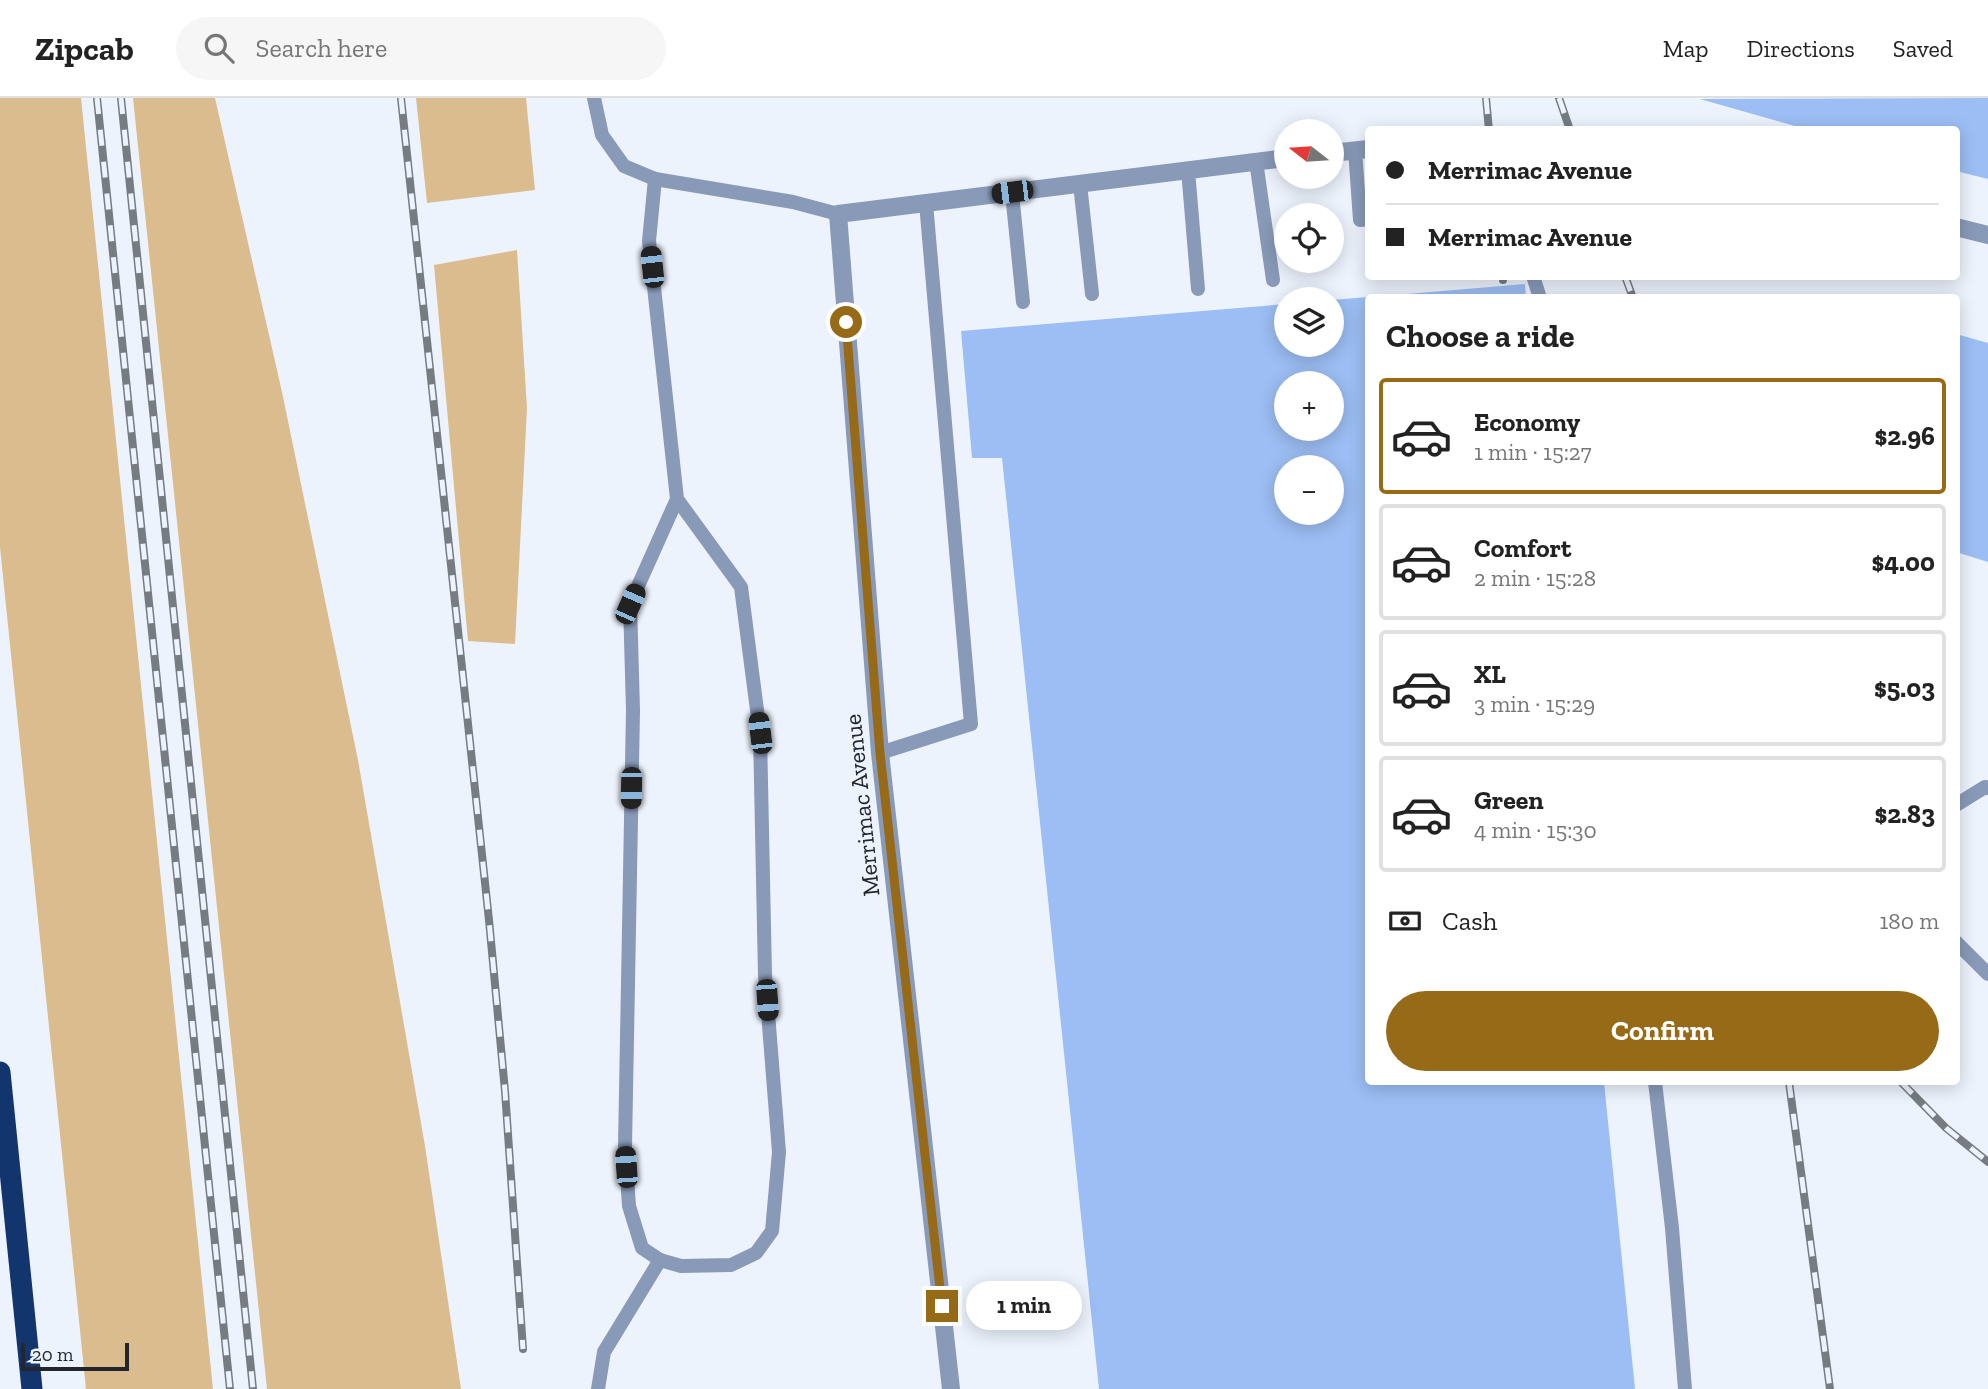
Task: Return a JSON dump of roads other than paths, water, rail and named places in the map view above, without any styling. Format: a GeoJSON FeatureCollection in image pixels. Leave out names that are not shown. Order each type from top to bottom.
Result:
{"type":"FeatureCollection","features":[{"type":"Feature","properties":{"kind":"highway"},"geometry":{"type":"LineString","coordinates":[[0,1072],[32,1389]]}},
{"type":"Feature","properties":{"kind":"street"},"geometry":{"type":"LineString","coordinates":[[1344,151],[1362,149]]}},
{"type":"Feature","properties":{"kind":"street"},"geometry":{"type":"LineString","coordinates":[[838,214],[1274,159]]}},
{"type":"Feature","properties":{"kind":"street","name":"Merrimac Avenue"},"geometry":{"type":"LineString","coordinates":[[838,214],[880,753],[951,1389]]}},
{"type":"Feature","properties":{"kind":"street"},"geometry":{"type":"LineString","coordinates":[[1960,228],[1988,235]]}},
{"type":"Feature","properties":{"kind":"lane"},"geometry":{"type":"LineString","coordinates":[[594,98],[602,135],[624,166],[655,179],[793,202],[838,214]]}},
{"type":"Feature","properties":{"kind":"lane"},"geometry":{"type":"LineString","coordinates":[[1362,149],[1360,220],[1365,219]]}},
{"type":"Feature","properties":{"kind":"lane"},"geometry":{"type":"LineString","coordinates":[[1256,161],[1273,280]]}},
{"type":"Feature","properties":{"kind":"lane"},"geometry":{"type":"LineString","coordinates":[[1188,170],[1199,289]]}},
{"type":"Feature","properties":{"kind":"lane"},"geometry":{"type":"LineString","coordinates":[[655,179],[649,241],[677,499],[741,587],[760,733],[765,975],[779,1152],[772,1231],[755,1253],[731,1265],[681,1266],[660,1260],[642,1248],[629,1206],[625,1147],[633,710],[630,604],[677,499]]}},
{"type":"Feature","properties":{"kind":"lane"},"geometry":{"type":"LineString","coordinates":[[1080,184],[1092,294]]}},
{"type":"Feature","properties":{"kind":"lane"},"geometry":{"type":"LineString","coordinates":[[1012,192],[1023,302]]}},
{"type":"Feature","properties":{"kind":"lane"},"geometry":{"type":"LineString","coordinates":[[880,753],[971,724],[926,203]]}},
{"type":"Feature","properties":{"kind":"lane"},"geometry":{"type":"LineString","coordinates":[[1960,803],[1985,787],[1988,788]]}},
{"type":"Feature","properties":{"kind":"lane"},"geometry":{"type":"LineString","coordinates":[[1960,946],[1988,974]]}},
{"type":"Feature","properties":{"kind":"lane"},"geometry":{"type":"LineString","coordinates":[[1655,1085],[1672,1228],[1685,1389]]}},
{"type":"Feature","properties":{"kind":"lane"},"geometry":{"type":"LineString","coordinates":[[598,1389],[604,1352],[660,1260]]}},
{"type":"Feature","properties":{"kind":"railway"},"geometry":{"type":"LineString","coordinates":[[97,98],[230,1389]]}},
{"type":"Feature","properties":{"kind":"railway"},"geometry":{"type":"LineString","coordinates":[[121,98],[253,1389]]}},
{"type":"Feature","properties":{"kind":"railway"},"geometry":{"type":"LineString","coordinates":[[401,98],[489,920],[505,1091],[523,1349]]}},
{"type":"Feature","properties":{"kind":"railway"},"geometry":{"type":"LineString","coordinates":[[1486,98],[1489,126]]}},
{"type":"Feature","properties":{"kind":"railway"},"geometry":{"type":"LineString","coordinates":[[1559,98],[1569,126]]}},
{"type":"Feature","properties":{"kind":"railway"},"geometry":{"type":"LineString","coordinates":[[1626,280],[1632,294]]}},
{"type":"Feature","properties":{"kind":"railway"},"geometry":{"type":"LineString","coordinates":[[1789,1085],[1830,1389]]}},
{"type":"Feature","properties":{"kind":"railway"},"geometry":{"type":"LineString","coordinates":[[1904,1085],[1946,1128],[1988,1162]]}}]}
